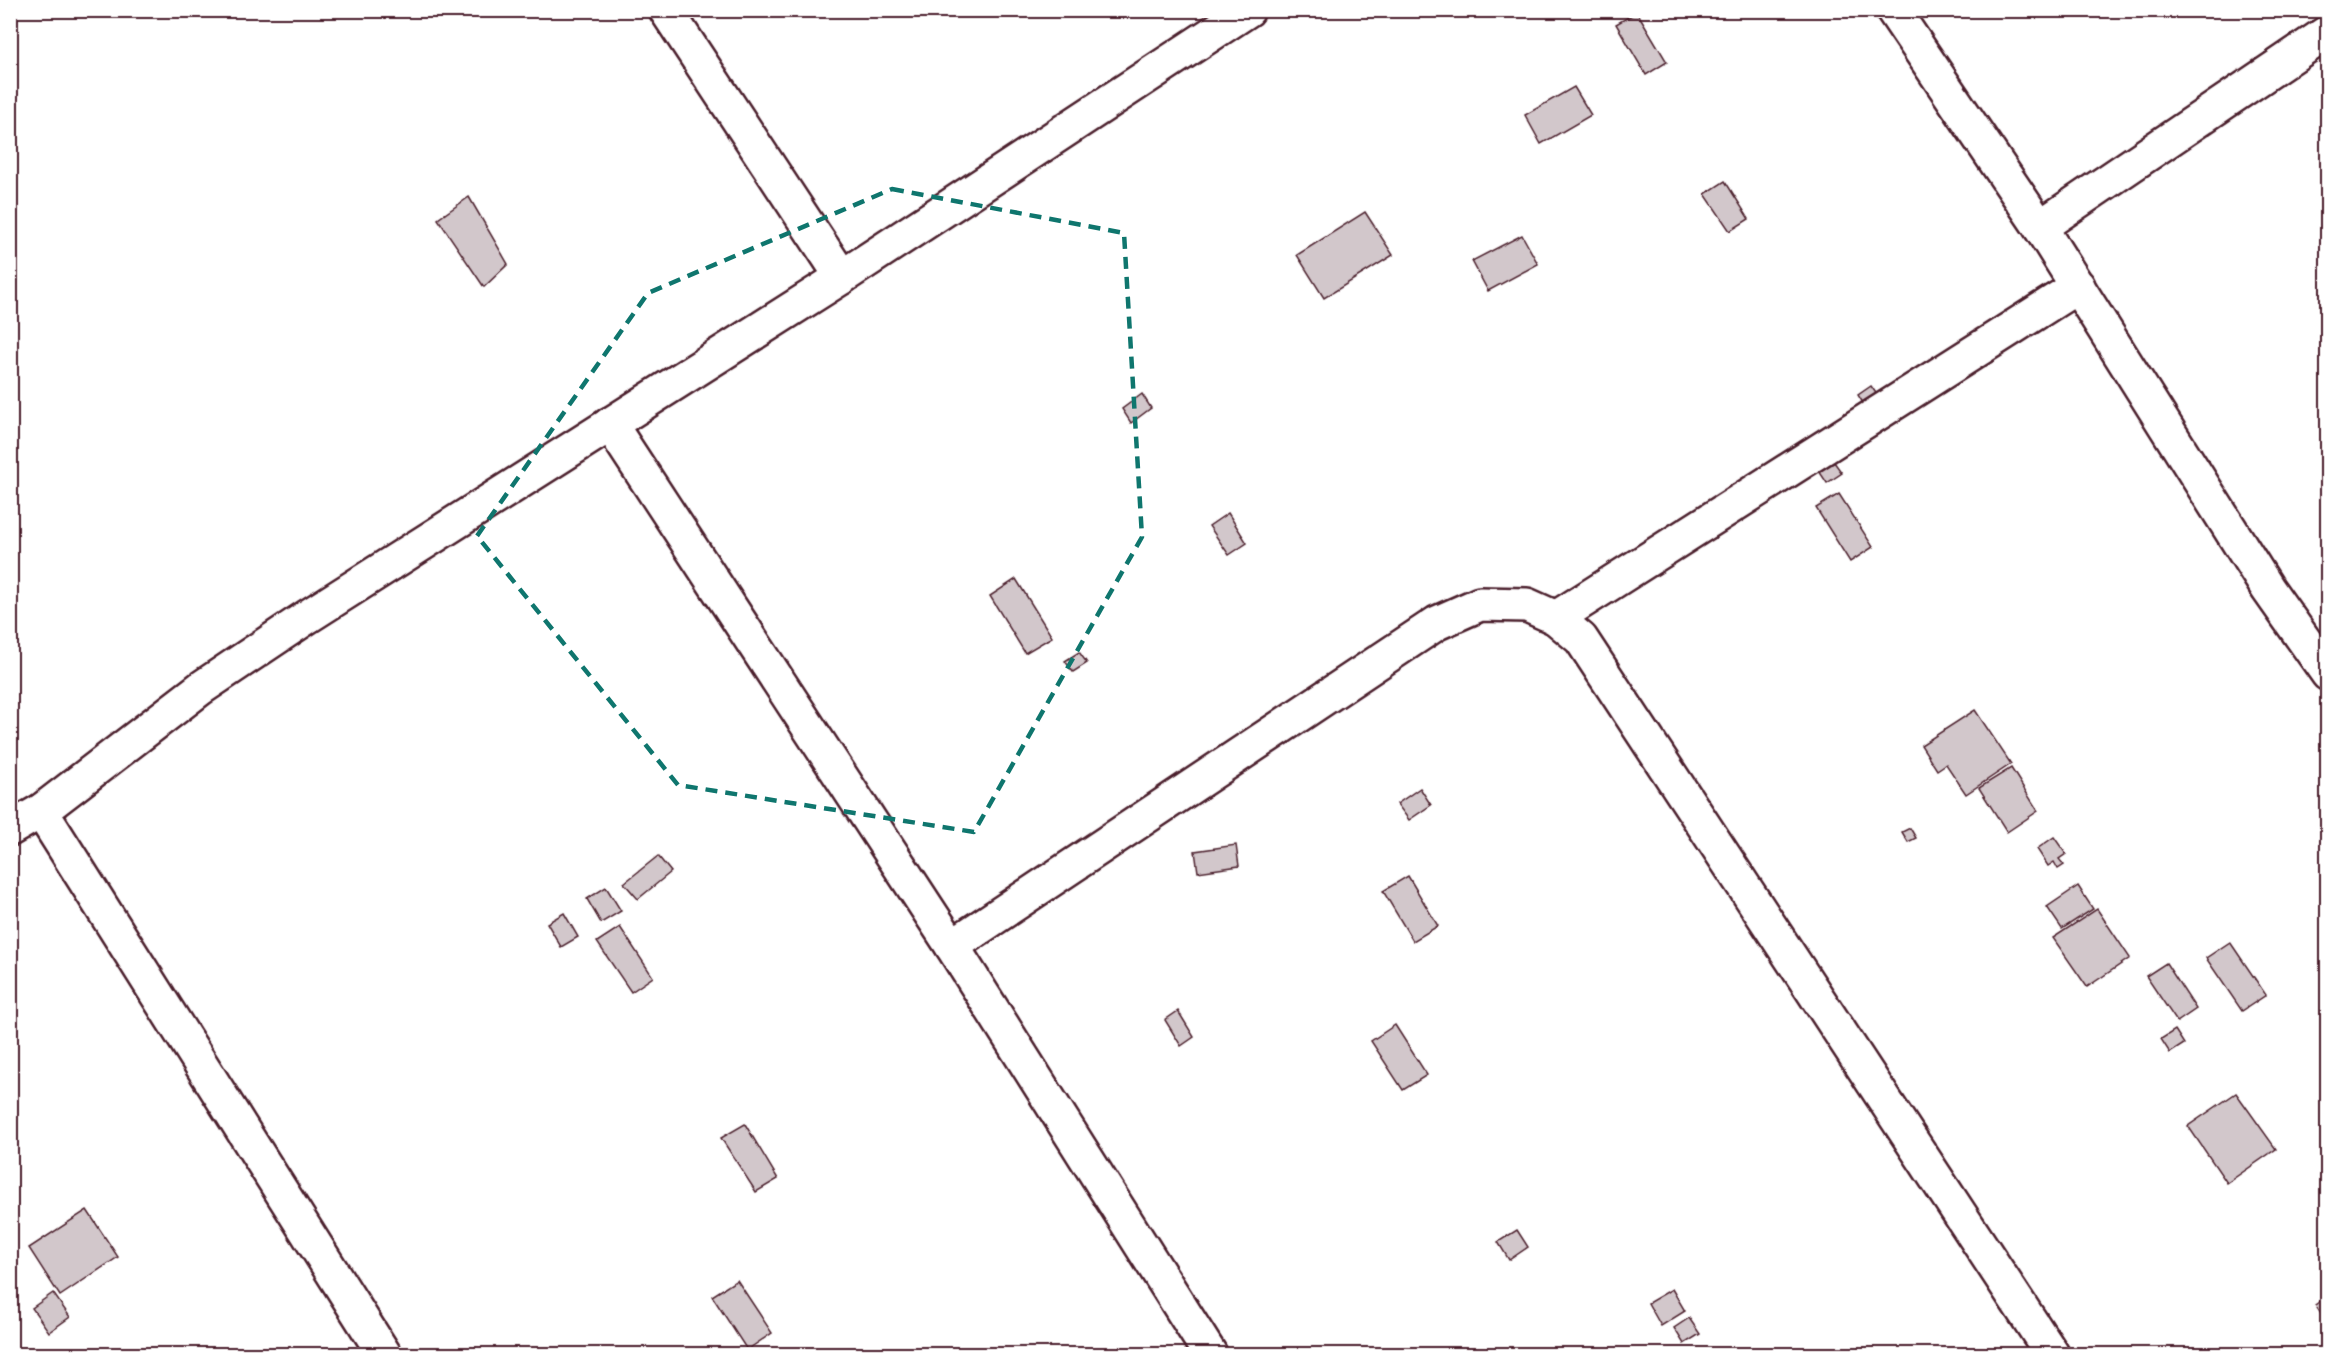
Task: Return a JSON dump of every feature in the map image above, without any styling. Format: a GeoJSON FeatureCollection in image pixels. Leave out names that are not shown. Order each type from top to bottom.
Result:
{"type":"FeatureCollection","features":[{"type":"Feature","properties":{"kind":"street"},"geometry":{"type":"LineString","coordinates":[[666,10],[842,277]]}},
{"type":"Feature","properties":{"kind":"street"},"geometry":{"type":"LineString","coordinates":[[10,830],[41,810],[201,688],[307,617],[842,277],[1248,10]]}},
{"type":"Feature","properties":{"kind":"street"},"geometry":{"type":"LineString","coordinates":[[1893,10],[2040,226],[2268,589],[2328,674]]}},
{"type":"Feature","properties":{"kind":"street"},"geometry":{"type":"LineString","coordinates":[[2040,226],[2328,32]]}},
{"type":"Feature","properties":{"kind":"street"},"geometry":{"type":"LineString","coordinates":[[1556,618],[2078,286]]}},
{"type":"Feature","properties":{"kind":"street"},"geometry":{"type":"LineString","coordinates":[[610,424],[952,946],[1210,1354]]}},
{"type":"Feature","properties":{"kind":"street"},"geometry":{"type":"LineString","coordinates":[[952,946],[1437,623],[1480,604],[1527,605],[1556,618],[1581,639],[2052,1354]]}},
{"type":"Feature","properties":{"kind":"street"},"geometry":{"type":"LineString","coordinates":[[41,810],[384,1354]]}},
{"type":"Feature","properties":{"kind":"highlighted area"},"geometry":{"type":"Polygon","coordinates":[[[892,189],[1124,233],[1142,537],[974,832],[678,785],[477,536],[648,293],[892,189]]]}},
{"type":"Feature","properties":{"kind":"building"},"geometry":{"type":"Polygon","coordinates":[[[1637,12],[1667,62],[1646,75],[1616,24],[1637,12]]]}},
{"type":"Feature","properties":{"kind":"building"},"geometry":{"type":"Polygon","coordinates":[[[1574,87],[1591,115],[1541,144],[1525,115],[1574,87]]]}},
{"type":"Feature","properties":{"kind":"building"},"geometry":{"type":"Polygon","coordinates":[[[1725,181],[1749,219],[1730,231],[1705,194],[1725,181]]]}},
{"type":"Feature","properties":{"kind":"building"},"geometry":{"type":"Polygon","coordinates":[[[469,197],[508,264],[484,287],[438,219],[469,197]]]}},
{"type":"Feature","properties":{"kind":"building"},"geometry":{"type":"Polygon","coordinates":[[[1365,212],[1393,255],[1324,298],[1297,255],[1365,212]]]}},
{"type":"Feature","properties":{"kind":"building"},"geometry":{"type":"Polygon","coordinates":[[[1522,235],[1538,264],[1488,291],[1472,261],[1522,235]]]}},
{"type":"Feature","properties":{"kind":"building"},"geometry":{"type":"Polygon","coordinates":[[[1871,386],[1880,399],[1866,408],[1858,395],[1871,386]]]}},
{"type":"Feature","properties":{"kind":"building"},"geometry":{"type":"Polygon","coordinates":[[[1142,394],[1151,408],[1131,423],[1122,409],[1142,394]]]}},
{"type":"Feature","properties":{"kind":"building"},"geometry":{"type":"Polygon","coordinates":[[[1834,462],[1842,473],[1827,483],[1819,471],[1834,462]]]}},
{"type":"Feature","properties":{"kind":"building"},"geometry":{"type":"Polygon","coordinates":[[[1839,494],[1873,547],[1850,562],[1816,508],[1839,494]]]}},
{"type":"Feature","properties":{"kind":"building"},"geometry":{"type":"Polygon","coordinates":[[[1228,513],[1247,543],[1229,555],[1209,526],[1228,513]]]}},
{"type":"Feature","properties":{"kind":"building"},"geometry":{"type":"Polygon","coordinates":[[[1016,579],[1052,637],[1025,653],[990,596],[1016,579]]]}},
{"type":"Feature","properties":{"kind":"building"},"geometry":{"type":"Polygon","coordinates":[[[1079,652],[1087,663],[1073,672],[1065,661],[1079,652]]]}},
{"type":"Feature","properties":{"kind":"building"},"geometry":{"type":"Polygon","coordinates":[[[1975,710],[2011,764],[1966,794],[1946,764],[1937,770],[1921,745],[1975,710]]]}},
{"type":"Feature","properties":{"kind":"building"},"geometry":{"type":"Polygon","coordinates":[[[2011,768],[2038,811],[2007,832],[1979,788],[2011,768]]]}},
{"type":"Feature","properties":{"kind":"building"},"geometry":{"type":"Polygon","coordinates":[[[1420,788],[1431,805],[1409,820],[1397,804],[1420,788]]]}},
{"type":"Feature","properties":{"kind":"building"},"geometry":{"type":"Polygon","coordinates":[[[1910,828],[1916,838],[1908,842],[1902,832],[1910,828]]]}},
{"type":"Feature","properties":{"kind":"building"},"geometry":{"type":"Polygon","coordinates":[[[2054,837],[2066,854],[2059,859],[2064,865],[2058,869],[2054,862],[2048,866],[2037,849],[2054,837]]]}},
{"type":"Feature","properties":{"kind":"building"},"geometry":{"type":"Polygon","coordinates":[[[1236,845],[1239,866],[1198,872],[1195,851],[1236,845]]]}},
{"type":"Feature","properties":{"kind":"building"},"geometry":{"type":"Polygon","coordinates":[[[658,856],[671,872],[638,899],[624,883],[658,856]]]}},
{"type":"Feature","properties":{"kind":"building"},"geometry":{"type":"Polygon","coordinates":[[[1408,876],[1438,926],[1413,941],[1383,891],[1408,876]]]}},
{"type":"Feature","properties":{"kind":"building"},"geometry":{"type":"Polygon","coordinates":[[[2078,886],[2093,909],[2062,929],[2047,907],[2078,886]]]}},
{"type":"Feature","properties":{"kind":"building"},"geometry":{"type":"Polygon","coordinates":[[[606,887],[621,911],[601,923],[587,899],[606,887]]]}},
{"type":"Feature","properties":{"kind":"building"},"geometry":{"type":"Polygon","coordinates":[[[2097,909],[2130,958],[2087,987],[2053,938],[2097,909]]]}},
{"type":"Feature","properties":{"kind":"building"},"geometry":{"type":"Polygon","coordinates":[[[564,913],[578,937],[561,947],[547,923],[564,913]]]}},
{"type":"Feature","properties":{"kind":"building"},"geometry":{"type":"Polygon","coordinates":[[[620,927],[653,977],[631,992],[597,942],[620,927]]]}},
{"type":"Feature","properties":{"kind":"building"},"geometry":{"type":"Polygon","coordinates":[[[2230,942],[2266,995],[2242,1011],[2206,958],[2230,942]]]}},
{"type":"Feature","properties":{"kind":"building"},"geometry":{"type":"Polygon","coordinates":[[[2166,963],[2196,1009],[2177,1022],[2146,976],[2166,963]]]}},
{"type":"Feature","properties":{"kind":"building"},"geometry":{"type":"Polygon","coordinates":[[[1178,1011],[1194,1037],[1181,1046],[1165,1020],[1178,1011]]]}},
{"type":"Feature","properties":{"kind":"building"},"geometry":{"type":"Polygon","coordinates":[[[1395,1025],[1427,1075],[1403,1090],[1371,1041],[1395,1025]]]}},
{"type":"Feature","properties":{"kind":"building"},"geometry":{"type":"Polygon","coordinates":[[[2175,1030],[2184,1044],[2170,1053],[2161,1039],[2175,1030]]]}},
{"type":"Feature","properties":{"kind":"building"},"geometry":{"type":"Polygon","coordinates":[[[2236,1093],[2276,1149],[2227,1183],[2188,1126],[2236,1093]]]}},
{"type":"Feature","properties":{"kind":"building"},"geometry":{"type":"Polygon","coordinates":[[[745,1124],[778,1179],[756,1192],[721,1138],[745,1124]]]}},
{"type":"Feature","properties":{"kind":"building"},"geometry":{"type":"Polygon","coordinates":[[[87,1210],[118,1257],[60,1296],[29,1248],[87,1210]]]}},
{"type":"Feature","properties":{"kind":"building"},"geometry":{"type":"Polygon","coordinates":[[[1517,1230],[1528,1247],[1509,1260],[1498,1242],[1517,1230]]]}},
{"type":"Feature","properties":{"kind":"building"},"geometry":{"type":"Polygon","coordinates":[[[737,1280],[772,1333],[747,1350],[712,1296],[737,1280]]]}},
{"type":"Feature","properties":{"kind":"building"},"geometry":{"type":"Polygon","coordinates":[[[1672,1289],[1685,1311],[1661,1326],[1648,1303],[1672,1289]]]}},
{"type":"Feature","properties":{"kind":"building"},"geometry":{"type":"Polygon","coordinates":[[[53,1293],[70,1317],[49,1332],[32,1308],[53,1293]]]}},
{"type":"Feature","properties":{"kind":"building"},"geometry":{"type":"Polygon","coordinates":[[[2328,1296],[2328,1320],[2326,1321],[2315,1305],[2328,1296]]]}},
{"type":"Feature","properties":{"kind":"building"},"geometry":{"type":"Polygon","coordinates":[[[1689,1318],[1700,1334],[1684,1344],[1674,1328],[1689,1318]]]}}]}
